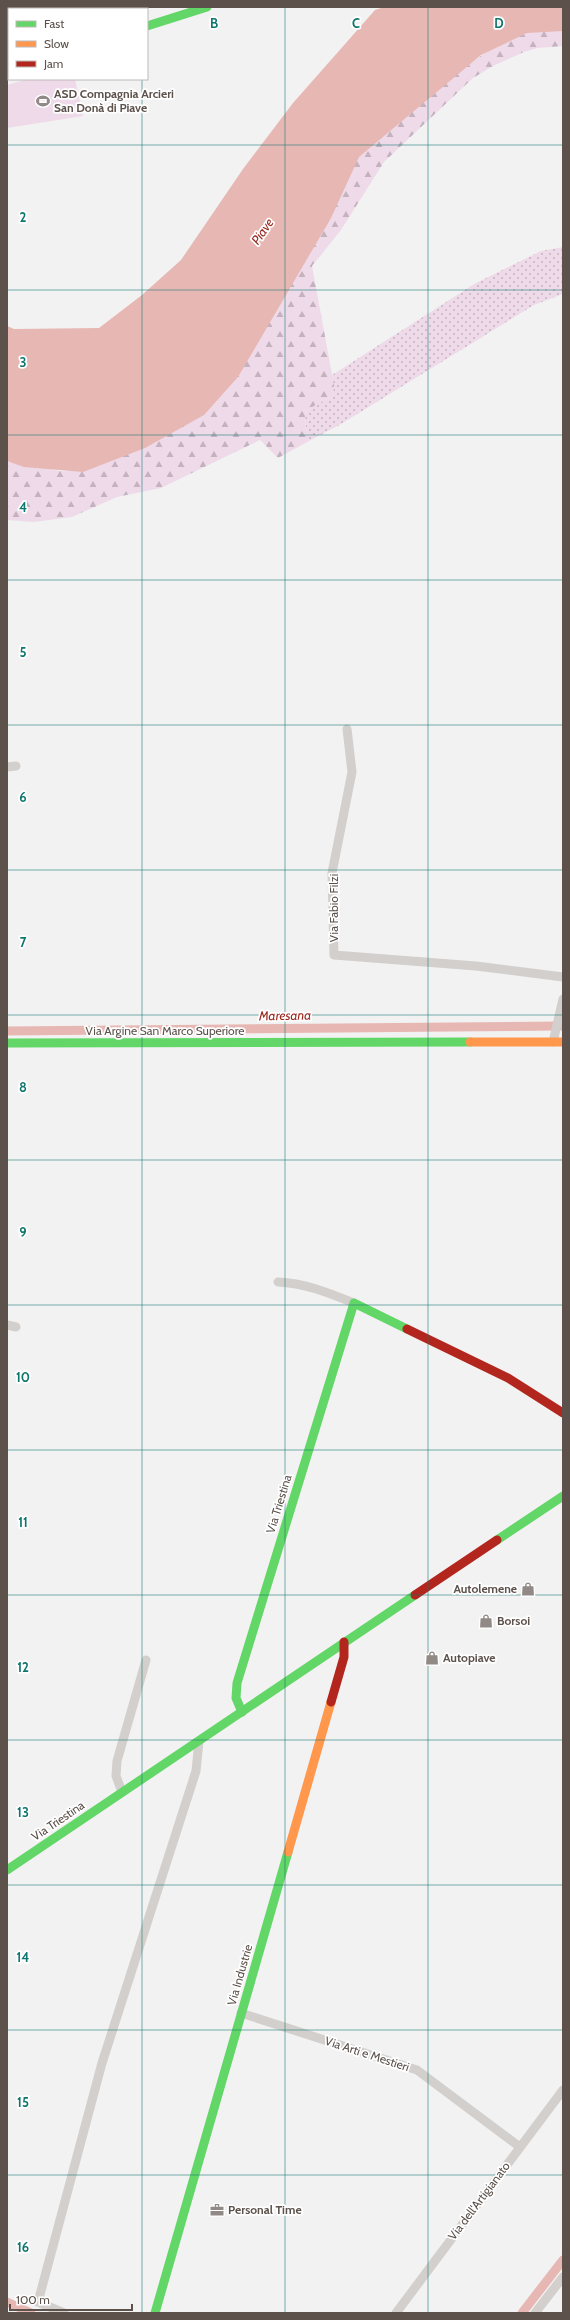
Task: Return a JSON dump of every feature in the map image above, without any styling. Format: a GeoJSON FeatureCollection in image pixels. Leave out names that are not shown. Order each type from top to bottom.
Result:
{"type":"FeatureCollection","features":[{"type":"Feature","properties":{"kind":"street"},"geometry":{"type":"LineString","coordinates":[[148,26],[207,7]]}},
{"type":"Feature","properties":{"kind":"street","name":"Via Fabio Filzi"},"geometry":{"type":"LineString","coordinates":[[347,729],[352,772],[332,873],[334,955],[476,966],[563,977]]}},
{"type":"Feature","properties":{"kind":"street"},"geometry":{"type":"LineString","coordinates":[[554,1039],[563,999]]}},
{"type":"Feature","properties":{"kind":"street","name":"Via Argine San Marco Superiore"},"geometry":{"type":"LineString","coordinates":[[7,1043],[554,1039],[563,1042]]}},
{"type":"Feature","properties":{"kind":"street"},"geometry":{"type":"LineString","coordinates":[[278,1282],[295,1283],[319,1289],[354,1303],[508,1378],[563,1413]]}},
{"type":"Feature","properties":{"kind":"street","name":"Via Triestina"},"geometry":{"type":"LineString","coordinates":[[242,1712],[236,1698],[237,1683],[354,1303]]}},
{"type":"Feature","properties":{"kind":"street","name":"Via Triestina"},"geometry":{"type":"LineString","coordinates":[[7,1870],[563,1496]]}},
{"type":"Feature","properties":{"kind":"street","name":"Via Industrie"},"geometry":{"type":"LineString","coordinates":[[155,2313],[341,1669],[344,1657],[344,1642]]}},
{"type":"Feature","properties":{"kind":"street"},"geometry":{"type":"LineString","coordinates":[[122,1792],[116,1776],[117,1761],[146,1660]]}},
{"type":"Feature","properties":{"kind":"street"},"geometry":{"type":"LineString","coordinates":[[64,2313],[38,2302],[102,2063],[196,1771],[199,1740]]}},
{"type":"Feature","properties":{"kind":"street","name":"Via Arti e Mestieri"},"geometry":{"type":"LineString","coordinates":[[241,2014],[417,2070],[520,2147]]}},
{"type":"Feature","properties":{"kind":"street","name":"Via dell'Artigianato"},"geometry":{"type":"LineString","coordinates":[[396,2313],[563,2090]]}},
{"type":"Feature","properties":{"kind":"street"},"geometry":{"type":"LineString","coordinates":[[535,2313],[563,2276]]}},
{"type":"Feature","properties":{"kind":"green space"},"geometry":{"type":"Polygon","coordinates":[[[563,25],[563,46],[537,48],[524,52],[493,66],[473,78],[384,162],[341,230],[312,266],[334,385],[333,396],[311,408],[305,416],[309,441],[278,458],[260,440],[161,488],[117,497],[72,517],[34,522],[7,520],[7,462],[25,462],[61,471],[86,468],[336,170],[434,91],[482,55],[506,40],[531,29],[563,25]]]}},
{"type":"Feature","properties":{"kind":"green space","name":"ASD Compagnia Arcieri San Donà di Piave"},"geometry":{"type":"Polygon","coordinates":[[[24,80],[75,80],[83,116],[7,128],[7,85],[24,80]]]}},
{"type":"Feature","properties":{"kind":"green space"},"geometry":{"type":"Polygon","coordinates":[[[563,247],[563,294],[534,305],[341,424],[309,441],[305,416],[311,408],[333,396],[332,375],[476,283],[541,251],[563,247]]]}},
{"type":"Feature","properties":{"kind":"water","name":"Piave"},"geometry":{"type":"Polygon","coordinates":[[[384,7],[563,7],[563,31],[527,33],[481,55],[359,157],[331,218],[238,377],[204,415],[145,448],[83,472],[24,467],[7,461],[7,326],[14,329],[99,328],[142,295],[181,260],[243,169],[293,103],[375,10],[384,7]]]}},
{"type":"Feature","properties":{"kind":"waterway","name":"Maresana"},"geometry":{"type":"LineString","coordinates":[[7,1031],[563,1026]]}},
{"type":"Feature","properties":{"kind":"waterway"},"geometry":{"type":"LineString","coordinates":[[522,2313],[563,2260]]}},
{"type":"Feature","properties":{"kind":"waterway"},"geometry":{"type":"LineString","coordinates":[[7,2302],[31,2313]]}},
{"type":"Feature","properties":{"kind":"traffic: fast"},"geometry":{"type":"LineString","coordinates":[[148,26],[207,7]]}},
{"type":"Feature","properties":{"kind":"traffic: fast"},"geometry":{"type":"LineString","coordinates":[[7,1043],[470,1042]]}},
{"type":"Feature","properties":{"kind":"traffic: fast"},"geometry":{"type":"LineString","coordinates":[[242,1712],[236,1698],[237,1683],[354,1303],[407,1329]]}},
{"type":"Feature","properties":{"kind":"traffic: fast"},"geometry":{"type":"LineString","coordinates":[[497,1540],[563,1496]]}},
{"type":"Feature","properties":{"kind":"traffic: fast"},"geometry":{"type":"LineString","coordinates":[[7,1870],[415,1595]]}},
{"type":"Feature","properties":{"kind":"traffic: fast"},"geometry":{"type":"LineString","coordinates":[[155,2313],[288,1852]]}},
{"type":"Feature","properties":{"kind":"traffic: slow"},"geometry":{"type":"LineString","coordinates":[[470,1042],[563,1042]]}},
{"type":"Feature","properties":{"kind":"traffic: slow"},"geometry":{"type":"LineString","coordinates":[[288,1852],[331,1702]]}},
{"type":"Feature","properties":{"kind":"traffic: jam"},"geometry":{"type":"LineString","coordinates":[[407,1329],[508,1378],[563,1413]]}},
{"type":"Feature","properties":{"kind":"traffic: jam"},"geometry":{"type":"LineString","coordinates":[[415,1595],[497,1540]]}},
{"type":"Feature","properties":{"kind":"traffic: jam"},"geometry":{"type":"LineString","coordinates":[[331,1702],[344,1657],[344,1642]]}},
{"type":"Feature","properties":{"kind":"place","name":"ASD Compagnia Arcieri San Donà di Piave"},"geometry":{"type":"Point","coordinates":[43,101]}},
{"type":"Feature","properties":{"kind":"place","name":"Autolemene"},"geometry":{"type":"Point","coordinates":[528,1589]}},
{"type":"Feature","properties":{"kind":"place","name":"Borsoi"},"geometry":{"type":"Point","coordinates":[486,1621]}},
{"type":"Feature","properties":{"kind":"place","name":"Autopiave"},"geometry":{"type":"Point","coordinates":[432,1658]}},
{"type":"Feature","properties":{"kind":"place","name":"Personal Time"},"geometry":{"type":"Point","coordinates":[217,2210]}}]}
